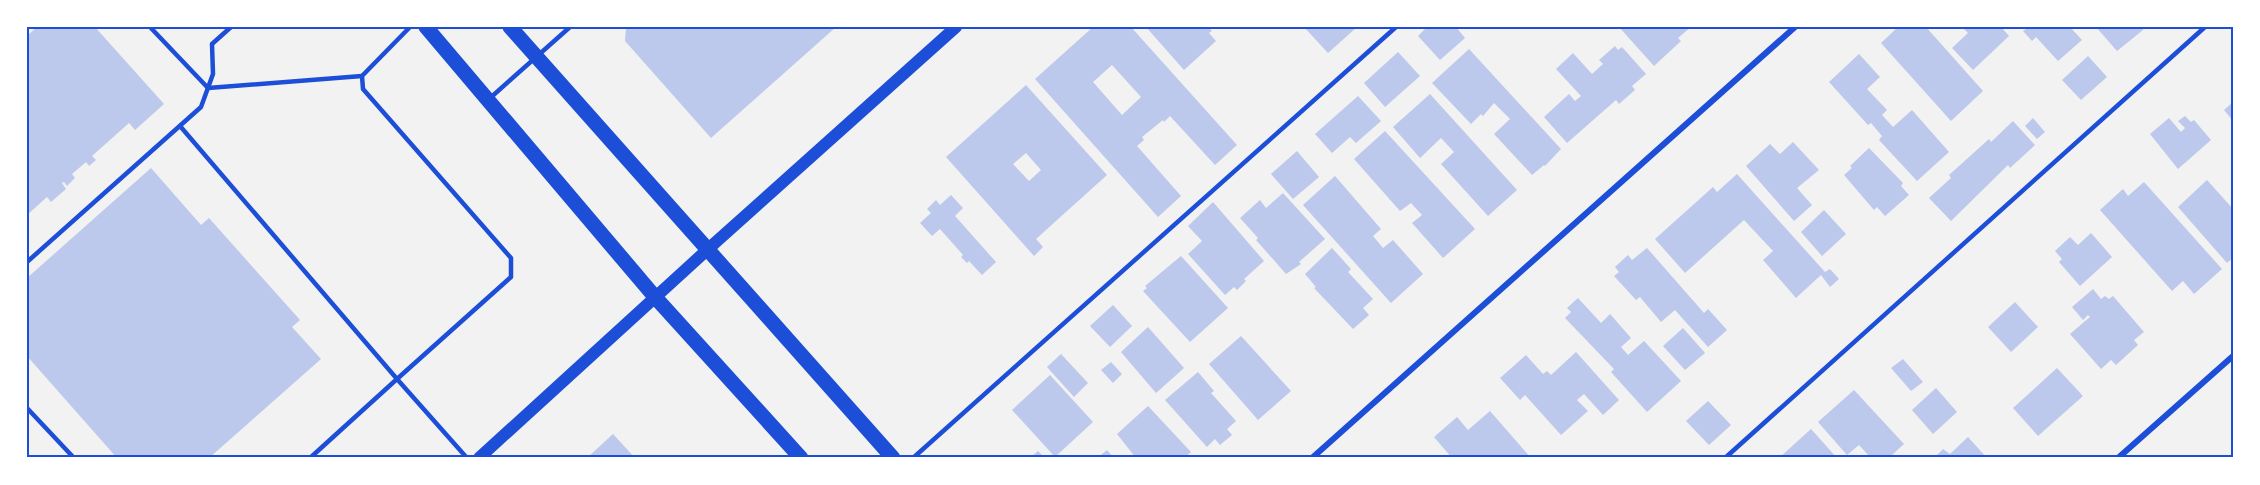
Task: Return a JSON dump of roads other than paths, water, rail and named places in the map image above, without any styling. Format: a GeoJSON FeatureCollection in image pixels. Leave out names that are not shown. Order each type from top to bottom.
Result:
{"type":"FeatureCollection","features":[{"type":"Feature","properties":{"kind":"main road"},"geometry":{"type":"LineString","coordinates":[[426,27],[655,297],[801,458]]}},
{"type":"Feature","properties":{"kind":"main road"},"geometry":{"type":"LineString","coordinates":[[510,27],[893,458]]}},
{"type":"Feature","properties":{"kind":"main road"},"geometry":{"type":"LineString","coordinates":[[479,458],[956,27]]}},
{"type":"Feature","properties":{"kind":"street"},"geometry":{"type":"LineString","coordinates":[[1312,458],[1795,27]]}},
{"type":"Feature","properties":{"kind":"street"},"geometry":{"type":"LineString","coordinates":[[2118,458],[2233,356]]}},
{"type":"Feature","properties":{"kind":"lane"},"geometry":{"type":"LineString","coordinates":[[150,27],[208,88]]}},
{"type":"Feature","properties":{"kind":"lane"},"geometry":{"type":"LineString","coordinates":[[27,262],[201,106],[213,74],[212,44],[231,27]]}},
{"type":"Feature","properties":{"kind":"lane"},"geometry":{"type":"LineString","coordinates":[[208,88],[362,76],[410,27]]}},
{"type":"Feature","properties":{"kind":"lane"},"geometry":{"type":"LineString","coordinates":[[488,99],[570,27]]}},
{"type":"Feature","properties":{"kind":"lane"},"geometry":{"type":"LineString","coordinates":[[913,458],[1396,27]]}},
{"type":"Feature","properties":{"kind":"lane"},"geometry":{"type":"LineString","coordinates":[[1725,458],[2205,27]]}},
{"type":"Feature","properties":{"kind":"lane"},"geometry":{"type":"LineString","coordinates":[[310,458],[511,277],[511,258],[363,89],[362,76]]}},
{"type":"Feature","properties":{"kind":"lane"},"geometry":{"type":"LineString","coordinates":[[180,126],[467,458]]}},
{"type":"Feature","properties":{"kind":"lane"},"geometry":{"type":"LineString","coordinates":[[27,408],[74,458]]}}]}
